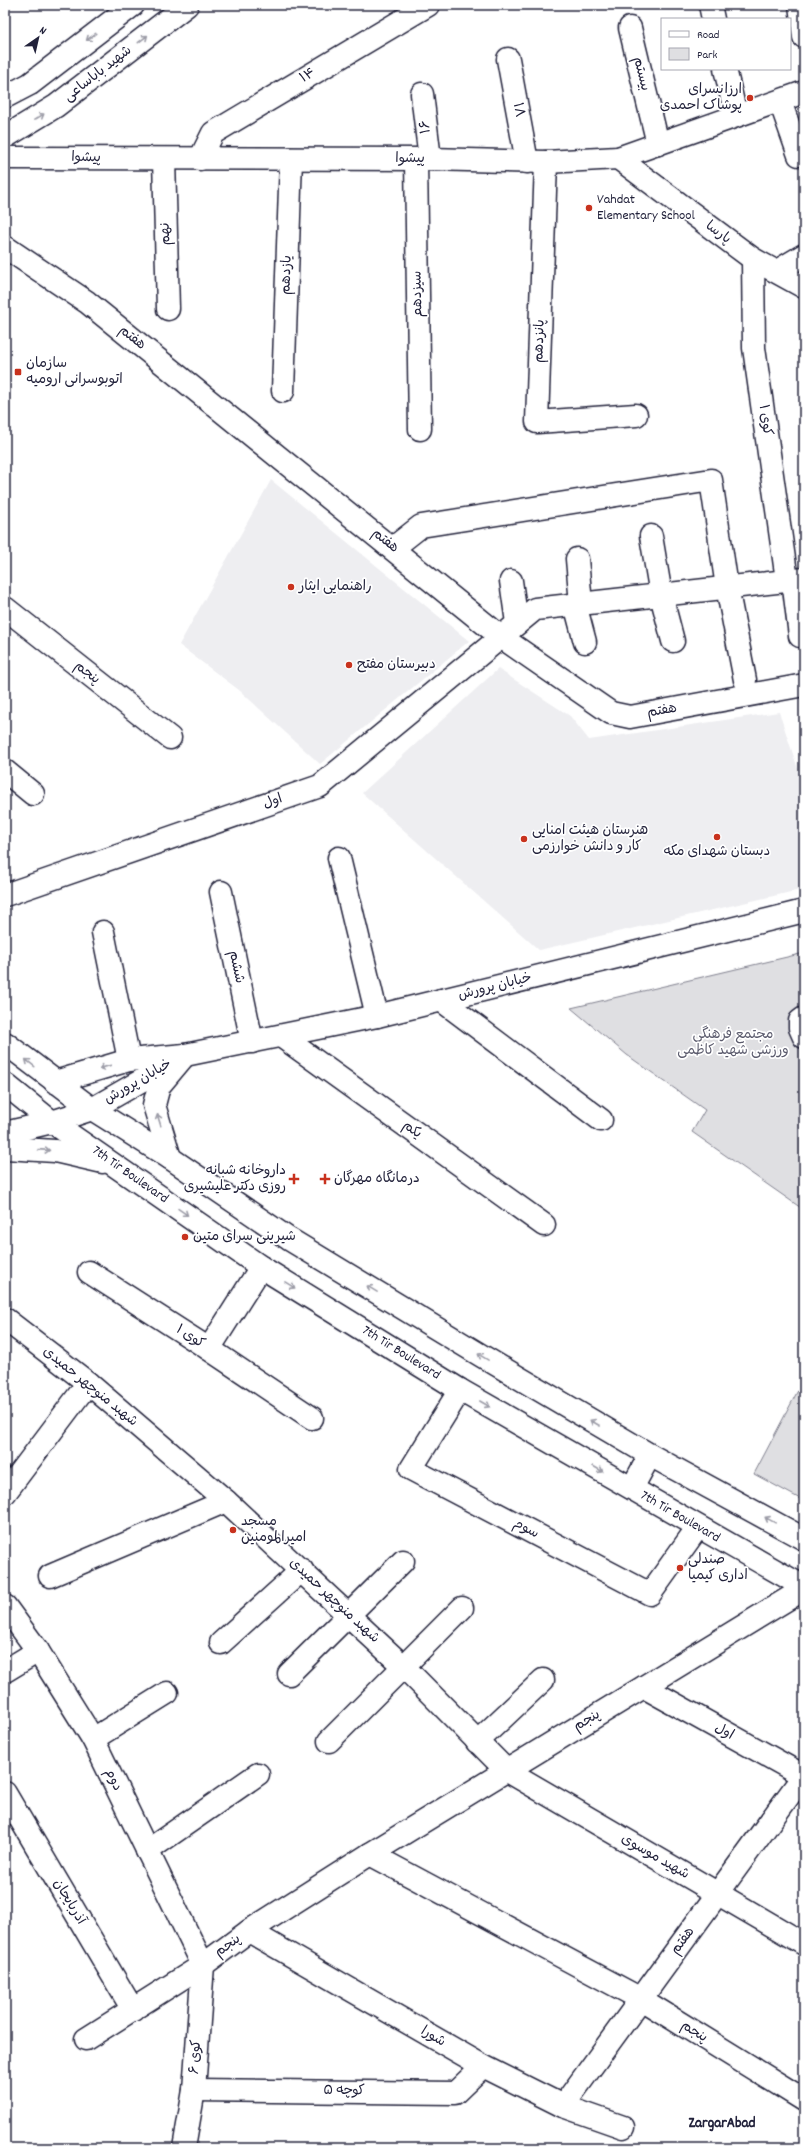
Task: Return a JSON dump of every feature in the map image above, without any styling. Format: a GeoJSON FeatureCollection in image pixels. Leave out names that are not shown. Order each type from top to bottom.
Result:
{"type":"FeatureCollection","features":[{"type":"Feature","properties":{"kind":"street"},"geometry":{"type":"LineString","coordinates":[[5,97],[30,84],[133,5]]}},
{"type":"Feature","properties":{"kind":"street","name":"شهید باباساعی"},"geometry":{"type":"LineString","coordinates":[[5,137],[56,106],[187,5]]}},
{"type":"Feature","properties":{"kind":"street","name":"۱۴"},"geometry":{"type":"LineString","coordinates":[[200,159],[213,133],[428,5]]}},
{"type":"Feature","properties":{"kind":"street"},"geometry":{"type":"LineString","coordinates":[[710,5],[713,18]]}},
{"type":"Feature","properties":{"kind":"street"},"geometry":{"type":"LineString","coordinates":[[800,5],[804,37]]}},
{"type":"Feature","properties":{"kind":"street","name":"بیستم"},"geometry":{"type":"LineString","coordinates":[[630,28],[658,144]]}},
{"type":"Feature","properties":{"kind":"street","name":"۱۸"},"geometry":{"type":"LineString","coordinates":[[508,59],[536,162]]}},
{"type":"Feature","properties":{"kind":"street"},"geometry":{"type":"LineString","coordinates":[[725,70],[736,115]]}},
{"type":"Feature","properties":{"kind":"street","name":"پیشوا"},"geometry":{"type":"LineString","coordinates":[[5,158],[536,162],[618,158],[804,92]]}},
{"type":"Feature","properties":{"kind":"street","name":"۱۶"},"geometry":{"type":"LineString","coordinates":[[422,94],[423,160]]}},
{"type":"Feature","properties":{"kind":"street"},"geometry":{"type":"LineString","coordinates":[[780,100],[799,155]]}},
{"type":"Feature","properties":{"kind":"street","name":"پارسا"},"geometry":{"type":"LineString","coordinates":[[618,158],[753,259],[804,287]]}},
{"type":"Feature","properties":{"kind":"street","name":"نهم"},"geometry":{"type":"LineString","coordinates":[[164,159],[168,309]]}},
{"type":"Feature","properties":{"kind":"street","name":"یازدهم"},"geometry":{"type":"LineString","coordinates":[[283,391],[291,159]]}},
{"type":"Feature","properties":{"kind":"street","name":"سیزدهم"},"geometry":{"type":"LineString","coordinates":[[420,429],[423,160]]}},
{"type":"Feature","properties":{"kind":"street","name":"پانزدهم"},"geometry":{"type":"LineString","coordinates":[[536,162],[538,422],[636,414]]}},
{"type":"Feature","properties":{"kind":"street","name":"هفتم"},"geometry":{"type":"LineString","coordinates":[[5,247],[87,302],[393,548],[501,637],[611,713],[630,717],[804,685]]}},
{"type":"Feature","properties":{"kind":"street"},"geometry":{"type":"LineString","coordinates":[[777,271],[804,255]]}},
{"type":"Feature","properties":{"kind":"street","name":"کوی ۱"},"geometry":{"type":"LineString","coordinates":[[753,259],[754,348],[795,580],[800,636]]}},
{"type":"Feature","properties":{"kind":"street"},"geometry":{"type":"LineString","coordinates":[[393,548],[421,526],[711,480],[727,587],[745,680]]}},
{"type":"Feature","properties":{"kind":"street"},"geometry":{"type":"LineString","coordinates":[[650,536],[661,595],[673,641]]}},
{"type":"Feature","properties":{"kind":"street"},"geometry":{"type":"LineString","coordinates":[[577,558],[578,604],[585,642]]}},
{"type":"Feature","properties":{"kind":"street","name":"اول"},"geometry":{"type":"LineString","coordinates":[[5,895],[320,786],[535,609],[795,580]]}},
{"type":"Feature","properties":{"kind":"street"},"geometry":{"type":"LineString","coordinates":[[510,581],[517,623]]}},
{"type":"Feature","properties":{"kind":"street","name":"پنجم"},"geometry":{"type":"LineString","coordinates":[[5,608],[170,738]]}},
{"type":"Feature","properties":{"kind":"street"},"geometry":{"type":"LineString","coordinates":[[5,771],[33,794]]}},
{"type":"Feature","properties":{"kind":"street"},"geometry":{"type":"LineString","coordinates":[[339,858],[377,1016]]}},
{"type":"Feature","properties":{"kind":"street","name":"ششم"},"geometry":{"type":"LineString","coordinates":[[221,892],[252,1042]]}},
{"type":"Feature","properties":{"kind":"street","name":"خیابان پرورش"},"geometry":{"type":"LineString","coordinates":[[8,1090],[55,1082],[129,1060],[185,1055],[377,1016],[804,911]]}},
{"type":"Feature","properties":{"kind":"street"},"geometry":{"type":"LineString","coordinates":[[103,932],[129,1060]]}},
{"type":"Feature","properties":{"kind":"street"},"geometry":{"type":"LineString","coordinates":[[441,1000],[601,1120]]}},
{"type":"Feature","properties":{"kind":"street"},"geometry":{"type":"LineString","coordinates":[[804,1018],[800,1021],[800,1028],[804,1037]]}},
{"type":"Feature","properties":{"kind":"street","name":"یکم"},"geometry":{"type":"LineString","coordinates":[[281,1036],[544,1225]]}},
{"type":"Feature","properties":{"kind":"street"},"geometry":{"type":"LineString","coordinates":[[5,1043],[55,1082],[92,1108],[170,1158],[289,1239],[650,1455],[804,1539]]}},
{"type":"Feature","properties":{"kind":"street"},"geometry":{"type":"LineString","coordinates":[[170,1158],[154,1105],[159,1086],[185,1055]]}},
{"type":"Feature","properties":{"kind":"street","name":"خیابان پرورش"},"geometry":{"type":"LineString","coordinates":[[5,1133],[52,1122],[92,1108],[185,1055]]}},
{"type":"Feature","properties":{"kind":"street","name":"7th Tir Boulevard"},"geometry":{"type":"LineString","coordinates":[[8,1090],[262,1267],[460,1390],[804,1588]]}},
{"type":"Feature","properties":{"kind":"street"},"geometry":{"type":"LineString","coordinates":[[5,1148],[56,1151],[116,1165]]}},
{"type":"Feature","properties":{"kind":"street","name":"کوی ۱"},"geometry":{"type":"LineString","coordinates":[[89,1272],[209,1349],[262,1267]]}},
{"type":"Feature","properties":{"kind":"street","name":"شهبد منوچهر حمیدی"},"geometry":{"type":"LineString","coordinates":[[5,1319],[88,1383],[226,1501],[302,1570],[404,1667],[506,1770]]}},
{"type":"Feature","properties":{"kind":"street"},"geometry":{"type":"LineString","coordinates":[[209,1349],[312,1418]]}},
{"type":"Feature","properties":{"kind":"street"},"geometry":{"type":"LineString","coordinates":[[5,1493],[88,1383]]}},
{"type":"Feature","properties":{"kind":"street","name":"سوم"},"geometry":{"type":"LineString","coordinates":[[460,1390],[411,1469],[650,1594],[698,1527]]}},
{"type":"Feature","properties":{"kind":"street"},"geometry":{"type":"LineString","coordinates":[[632,1488],[650,1455]]}},
{"type":"Feature","properties":{"kind":"street"},"geometry":{"type":"LineString","coordinates":[[50,1576],[226,1501]]}},
{"type":"Feature","properties":{"kind":"street"},"geometry":{"type":"LineString","coordinates":[[288,1674],[403,1561]]}},
{"type":"Feature","properties":{"kind":"street"},"geometry":{"type":"LineString","coordinates":[[221,1643],[302,1570]]}},
{"type":"Feature","properties":{"kind":"street","name":"پنجم"},"geometry":{"type":"LineString","coordinates":[[86,2039],[203,1965],[249,1931],[370,1854],[804,1588]]}},
{"type":"Feature","properties":{"kind":"street","name":"دوم"},"geometry":{"type":"LineString","coordinates":[[5,1606],[38,1651],[92,1739],[203,1965]]}},
{"type":"Feature","properties":{"kind":"street"},"geometry":{"type":"LineString","coordinates":[[328,1741],[462,1608]]}},
{"type":"Feature","properties":{"kind":"street"},"geometry":{"type":"LineString","coordinates":[[5,1671],[38,1651]]}},
{"type":"Feature","properties":{"kind":"street"},"geometry":{"type":"LineString","coordinates":[[477,1742],[543,1680]]}},
{"type":"Feature","properties":{"kind":"street","name":"اول"},"geometry":{"type":"LineString","coordinates":[[644,1687],[804,1776]]}},
{"type":"Feature","properties":{"kind":"street"},"geometry":{"type":"LineString","coordinates":[[92,1739],[167,1693]]}},
{"type":"Feature","properties":{"kind":"street","name":"شهید موسوی"},"geometry":{"type":"LineString","coordinates":[[506,1770],[804,1944]]}},
{"type":"Feature","properties":{"kind":"street"},"geometry":{"type":"LineString","coordinates":[[148,1851],[258,1774]]}},
{"type":"Feature","properties":{"kind":"street","name":"هفتم"},"geometry":{"type":"LineString","coordinates":[[563,2106],[804,1776]]}},
{"type":"Feature","properties":{"kind":"street","name":"آذربایجان"},"geometry":{"type":"LineString","coordinates":[[5,1793],[133,2010]]}},
{"type":"Feature","properties":{"kind":"street","name":"پنجم"},"geometry":{"type":"LineString","coordinates":[[370,1854],[641,1999],[804,2100]]}},
{"type":"Feature","properties":{"kind":"street","name":"شورا"},"geometry":{"type":"LineString","coordinates":[[249,1931],[483,2066],[563,2106],[623,2127]]}},
{"type":"Feature","properties":{"kind":"street","name":"کوی ۶"},"geometry":{"type":"LineString","coordinates":[[184,2148],[194,2090],[203,1965]]}},
{"type":"Feature","properties":{"kind":"street","name":"کوچه ۵"},"geometry":{"type":"LineString","coordinates":[[194,2090],[455,2093],[483,2066]]}},
{"type":"Feature","properties":{"kind":"shaded area"},"geometry":{"type":"Polygon","coordinates":[[[271,480],[469,641],[320,764],[239,690],[179,645],[271,480]]]}},
{"type":"Feature","properties":{"kind":"shaded area"},"geometry":{"type":"Polygon","coordinates":[[[498,669],[570,716],[589,740],[779,712],[804,787],[804,889],[539,950],[362,793],[498,669]]]}},
{"type":"Feature","properties":{"kind":"green space","name":"مجتمع فرهنگی ورزشی شهید کاظمی"},"geometry":{"type":"Polygon","coordinates":[[[804,953],[804,1210],[692,1132],[705,1110],[627,1055],[571,1008],[804,953]]]}},
{"type":"Feature","properties":{"kind":"green space"},"geometry":{"type":"Polygon","coordinates":[[[804,1379],[804,1501],[754,1474],[804,1379]]]}},
{"type":"Feature","properties":{"kind":"place","name":"ارزانسرای پوشاک احمدی"},"geometry":{"type":"Point","coordinates":[750,98]}},
{"type":"Feature","properties":{"kind":"place","name":"Vahdat Elementary School"},"geometry":{"type":"Point","coordinates":[589,208]}},
{"type":"Feature","properties":{"kind":"place","name":"سازمان اتوبوسرانی ارومیه"},"geometry":{"type":"Point","coordinates":[18,372]}},
{"type":"Feature","properties":{"kind":"place","name":"راهنمایی ایثار"},"geometry":{"type":"Point","coordinates":[291,587]}},
{"type":"Feature","properties":{"kind":"place","name":"دبیرستان مفتح"},"geometry":{"type":"Point","coordinates":[349,665]}},
{"type":"Feature","properties":{"kind":"place","name":"دبستان شهدای مکه"},"geometry":{"type":"Point","coordinates":[717,837]}},
{"type":"Feature","properties":{"kind":"place","name":"هنرستان هیئت امنایی کار و دانش خوارزمی"},"geometry":{"type":"Point","coordinates":[524,839]}},
{"type":"Feature","properties":{"kind":"place","name":"داروخانه شبانه روزی دکتر علیشیری"},"geometry":{"type":"Point","coordinates":[294,1179]}},
{"type":"Feature","properties":{"kind":"place","name":"درمانگاه مهرگان"},"geometry":{"type":"Point","coordinates":[325,1179]}},
{"type":"Feature","properties":{"kind":"place","name":"شیرینی سرای متین"},"geometry":{"type":"Point","coordinates":[185,1237]}},
{"type":"Feature","properties":{"kind":"place","name":"مسجد امیرالمومنین"},"geometry":{"type":"Point","coordinates":[233,1530]}},
{"type":"Feature","properties":{"kind":"place","name":"صندلی اداری کیمیا"},"geometry":{"type":"Point","coordinates":[680,1568]}},
{"type":"Feature","properties":{"kind":"district","name":"ZargarAbad"},"geometry":{"type":"Point","coordinates":[722,2124]}}]}
